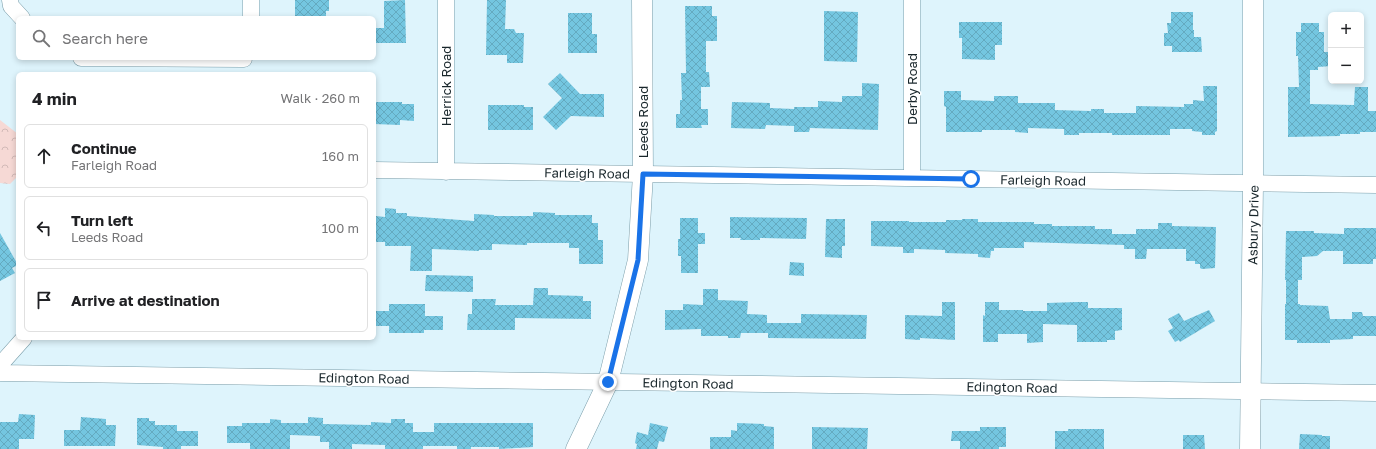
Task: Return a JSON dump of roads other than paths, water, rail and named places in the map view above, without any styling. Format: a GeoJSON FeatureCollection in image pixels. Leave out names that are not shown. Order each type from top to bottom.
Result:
{"type":"FeatureCollection","features":[{"type":"Feature","properties":{"kind":"street"},"geometry":{"type":"LineString","coordinates":[[10,0],[11,6],[20,16]]}},
{"type":"Feature","properties":{"kind":"street"},"geometry":{"type":"LineString","coordinates":[[251,0],[251,16]]}},
{"type":"Feature","properties":{"kind":"street","name":"Herrick Road"},"geometry":{"type":"LineString","coordinates":[[446,0],[446,172]]}},
{"type":"Feature","properties":{"kind":"street","name":"Leeds Road"},"geometry":{"type":"LineString","coordinates":[[576,449],[608,382],[638,260],[643,174],[642,0]]}},
{"type":"Feature","properties":{"kind":"street","name":"Derby Road"},"geometry":{"type":"LineString","coordinates":[[912,0],[912,178]]}},
{"type":"Feature","properties":{"kind":"street","name":"Asbury Drive"},"geometry":{"type":"LineString","coordinates":[[1250,449],[1253,183],[1253,0]]}},
{"type":"Feature","properties":{"kind":"street"},"geometry":{"type":"LineString","coordinates":[[135,60],[242,64]]}},
{"type":"Feature","properties":{"kind":"street","name":"Farleigh Road"},"geometry":{"type":"LineString","coordinates":[[376,170],[1376,185]]}},
{"type":"Feature","properties":{"kind":"street"},"geometry":{"type":"LineString","coordinates":[[0,365],[22,340]]}},
{"type":"Feature","properties":{"kind":"street","name":"Edington Road"},"geometry":{"type":"LineString","coordinates":[[0,373],[1376,393]]}}]}
